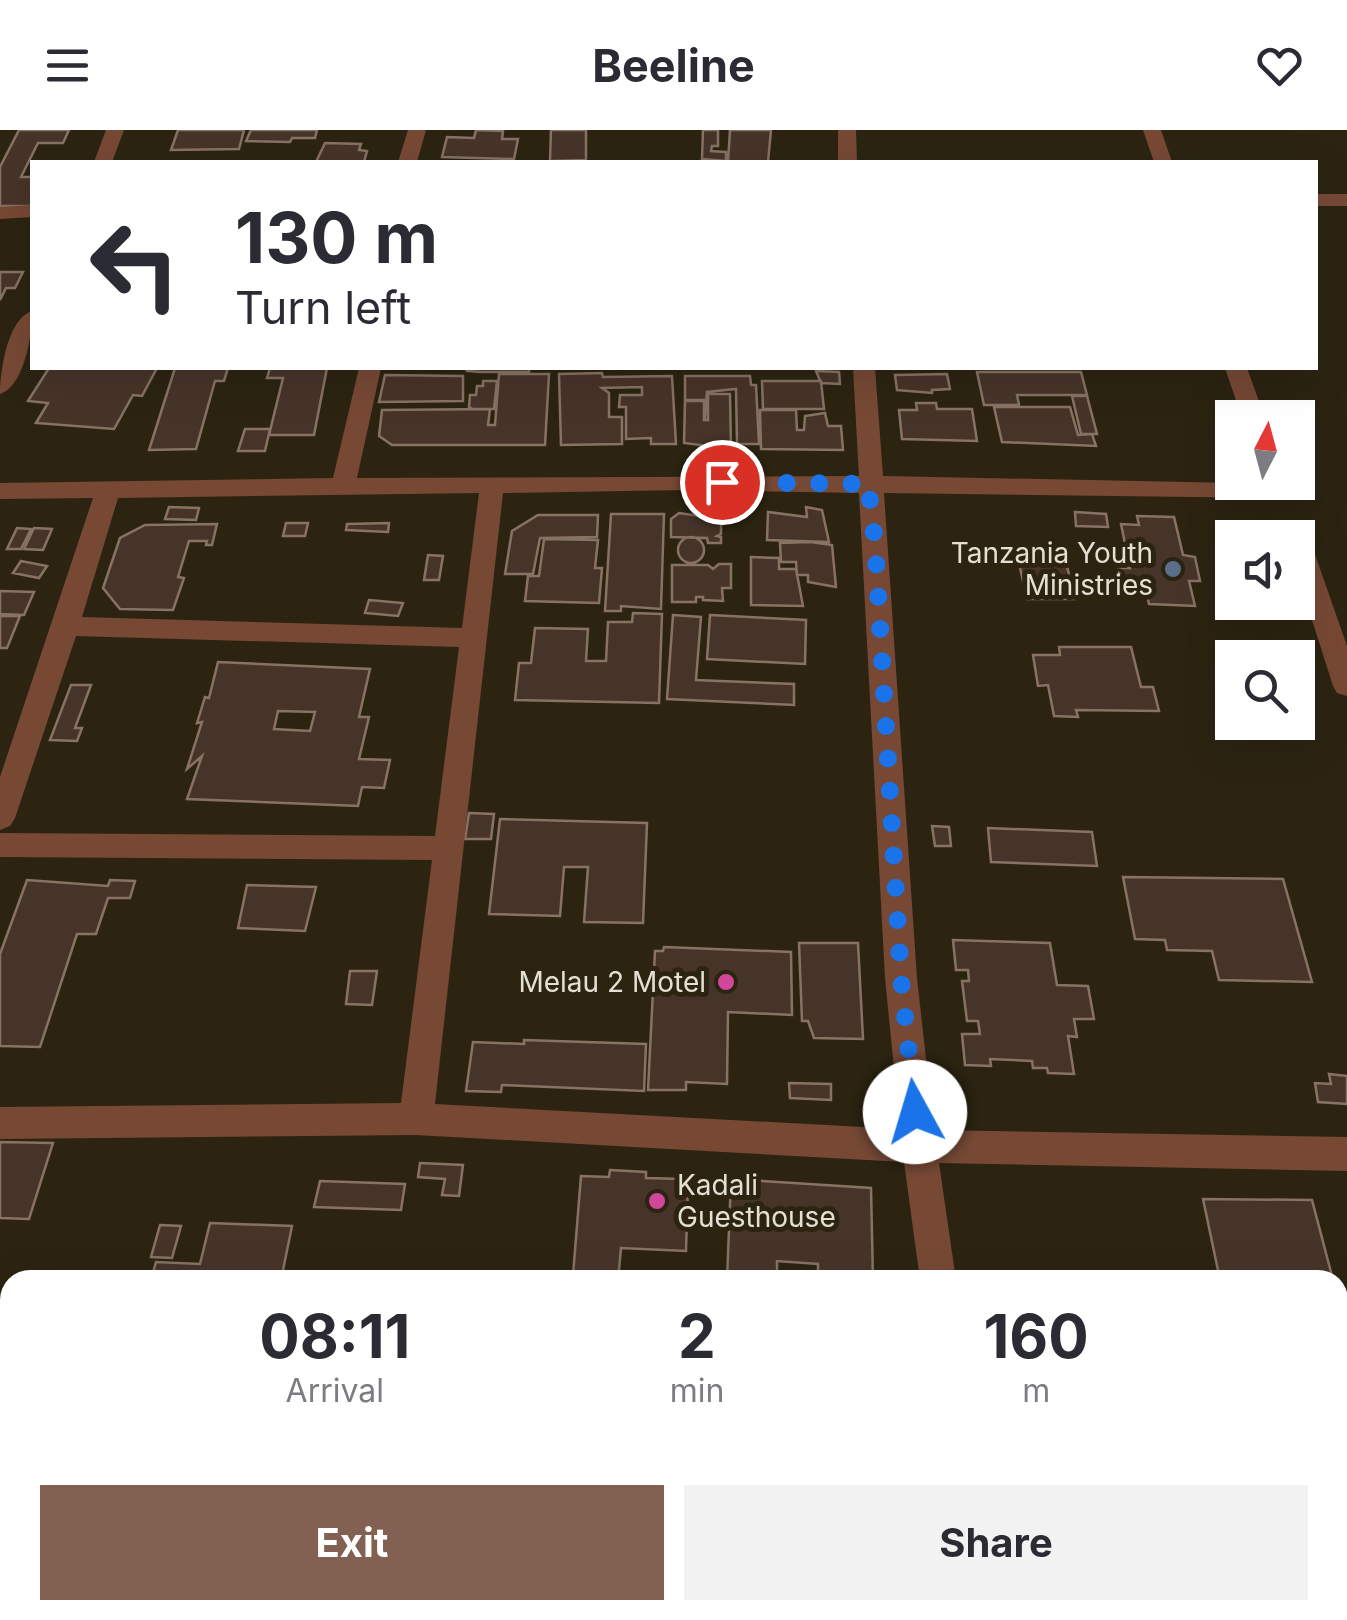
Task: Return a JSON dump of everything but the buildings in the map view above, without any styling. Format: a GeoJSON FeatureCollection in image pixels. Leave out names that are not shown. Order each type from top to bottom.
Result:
{"type":"FeatureCollection","features":[{"type":"Feature","properties":{"kind":"street"},"geometry":{"type":"LineString","coordinates":[[104,160],[116,130]]}},
{"type":"Feature","properties":{"kind":"street"},"geometry":{"type":"LineString","coordinates":[[408,160],[416,130]]}},
{"type":"Feature","properties":{"kind":"street"},"geometry":{"type":"LineString","coordinates":[[847,130],[848,160]]}},
{"type":"Feature","properties":{"kind":"street"},"geometry":{"type":"LineString","coordinates":[[1152,130],[1162,160]]}},
{"type":"Feature","properties":{"kind":"street"},"geometry":{"type":"LineString","coordinates":[[1318,200],[1347,200]]}},
{"type":"Feature","properties":{"kind":"street"},"geometry":{"type":"LineString","coordinates":[[0,213],[30,211]]}},
{"type":"Feature","properties":{"kind":"street"},"geometry":{"type":"LineString","coordinates":[[0,387],[30,322]]}},
{"type":"Feature","properties":{"kind":"street"},"geometry":{"type":"LineString","coordinates":[[343,485],[370,370]]}},
{"type":"Feature","properties":{"kind":"street"},"geometry":{"type":"LineString","coordinates":[[864,370],[901,978],[918,1146],[937,1270]]}},
{"type":"Feature","properties":{"kind":"street"},"geometry":{"type":"LineString","coordinates":[[1237,370],[1248,400]]}},
{"type":"Feature","properties":{"kind":"street"},"geometry":{"type":"LineString","coordinates":[[0,492],[685,482],[1215,486]]}},
{"type":"Feature","properties":{"kind":"street"},"geometry":{"type":"LineString","coordinates":[[416,1119],[492,486]]}},
{"type":"Feature","properties":{"kind":"street"},"geometry":{"type":"LineString","coordinates":[[0,818],[108,490]]}},
{"type":"Feature","properties":{"kind":"street"},"geometry":{"type":"LineString","coordinates":[[1315,592],[1347,686]]}},
{"type":"Feature","properties":{"kind":"street"},"geometry":{"type":"LineString","coordinates":[[66,626],[473,638]]}},
{"type":"Feature","properties":{"kind":"street"},"geometry":{"type":"LineString","coordinates":[[0,845],[448,848]]}},
{"type":"Feature","properties":{"kind":"street"},"geometry":{"type":"LineString","coordinates":[[0,1122],[416,1119],[918,1146],[1347,1154]]}},
{"type":"Feature","properties":{"kind":"place","name":"Tanzania Youth Ministries"},"geometry":{"type":"Point","coordinates":[1173,569]}},
{"type":"Feature","properties":{"kind":"place","name":"Melau 2 Motel"},"geometry":{"type":"Point","coordinates":[726,982]}},
{"type":"Feature","properties":{"kind":"place","name":"Kadali Guesthouse"},"geometry":{"type":"Point","coordinates":[657,1201]}},
{"type":"Feature","properties":{"kind":"route"},"geometry":{"type":"LineString","coordinates":[[722,482],[868,484],[875,542],[901,978],[915,1112]]}}]}
